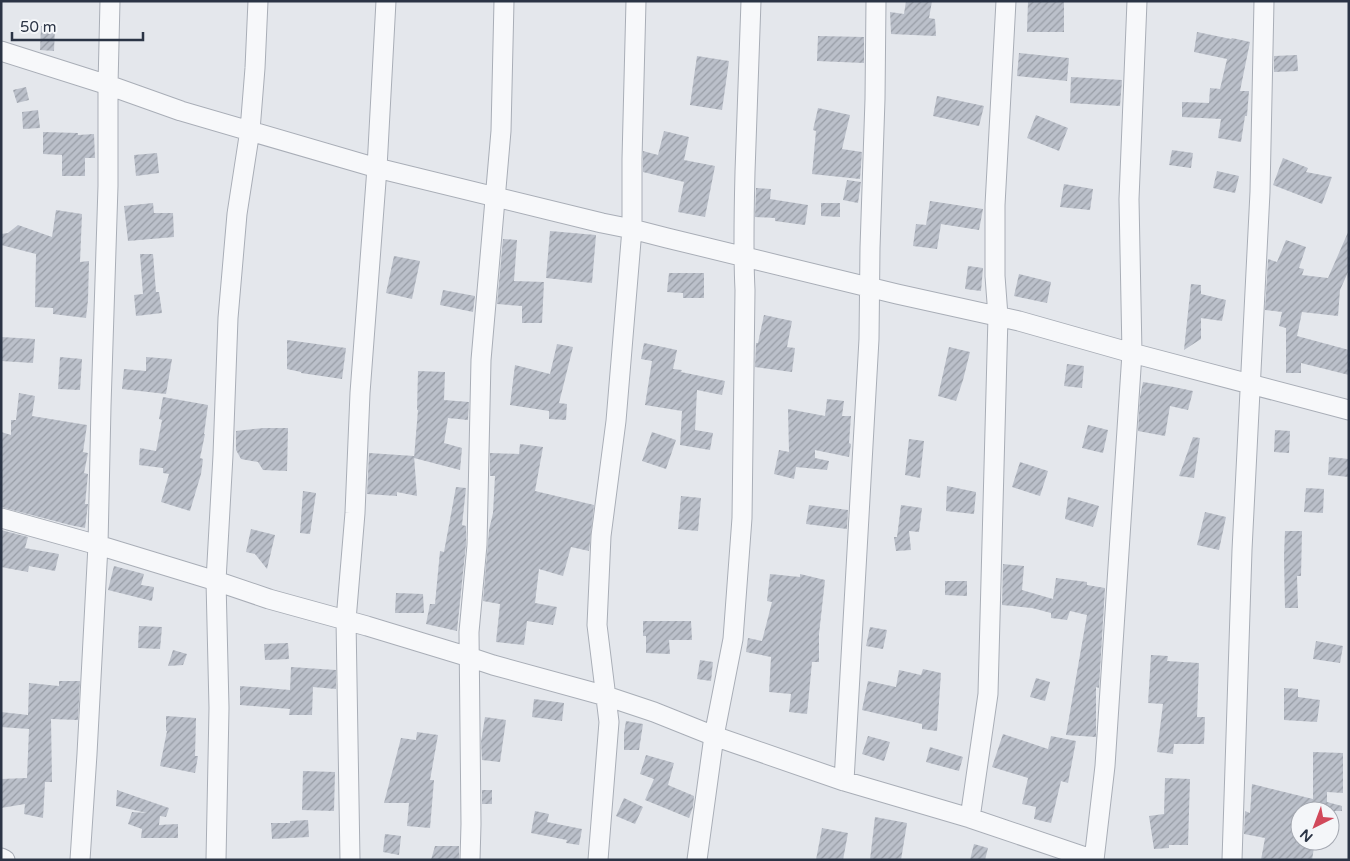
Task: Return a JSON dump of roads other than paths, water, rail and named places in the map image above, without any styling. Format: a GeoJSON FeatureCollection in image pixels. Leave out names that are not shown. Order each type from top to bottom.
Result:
{"type":"FeatureCollection","features":[{"type":"Feature","properties":{"kind":"street"},"geometry":{"type":"LineString","coordinates":[[80,860],[98,545],[108,186],[110,1]]}},
{"type":"Feature","properties":{"kind":"street"},"geometry":{"type":"LineString","coordinates":[[216,860],[219,708],[216,581],[228,318],[237,214],[250,130],[258,1]]}},
{"type":"Feature","properties":{"kind":"street"},"geometry":{"type":"LineString","coordinates":[[350,860],[346,620],[355,513],[360,393],[377,168],[386,1]]}},
{"type":"Feature","properties":{"kind":"street"},"geometry":{"type":"LineString","coordinates":[[470,860],[469,632],[477,545],[482,360],[501,130],[504,1]]}},
{"type":"Feature","properties":{"kind":"street"},"geometry":{"type":"LineString","coordinates":[[598,860],[609,722],[597,625],[601,536],[616,421],[632,229],[636,1]]}},
{"type":"Feature","properties":{"kind":"street"},"geometry":{"type":"LineString","coordinates":[[697,860],[714,736],[734,639],[742,518],[745,290],[743,257],[747,91],[752,1]]}},
{"type":"Feature","properties":{"kind":"street"},"geometry":{"type":"LineString","coordinates":[[844,781],[869,339],[876,1]]}},
{"type":"Feature","properties":{"kind":"street"},"geometry":{"type":"LineString","coordinates":[[970,818],[988,694],[998,316],[995,276],[995,205],[1006,1]]}},
{"type":"Feature","properties":{"kind":"street"},"geometry":{"type":"LineString","coordinates":[[1,518],[98,545],[269,599],[346,620],[493,665],[606,696],[844,781],[970,818],[1094,860],[1105,766],[1132,354],[1129,198],[1137,1]]}},
{"type":"Feature","properties":{"kind":"street"},"geometry":{"type":"LineString","coordinates":[[1232,860],[1242,560],[1260,192],[1264,1]]}},
{"type":"Feature","properties":{"kind":"street"},"geometry":{"type":"LineString","coordinates":[[1,51],[108,85],[181,111],[377,168],[870,288],[998,316],[1132,354],[1349,410]]}},
{"type":"Feature","properties":{"kind":"street"},"geometry":{"type":"LineString","coordinates":[[1,858],[5,860]]}}]}
